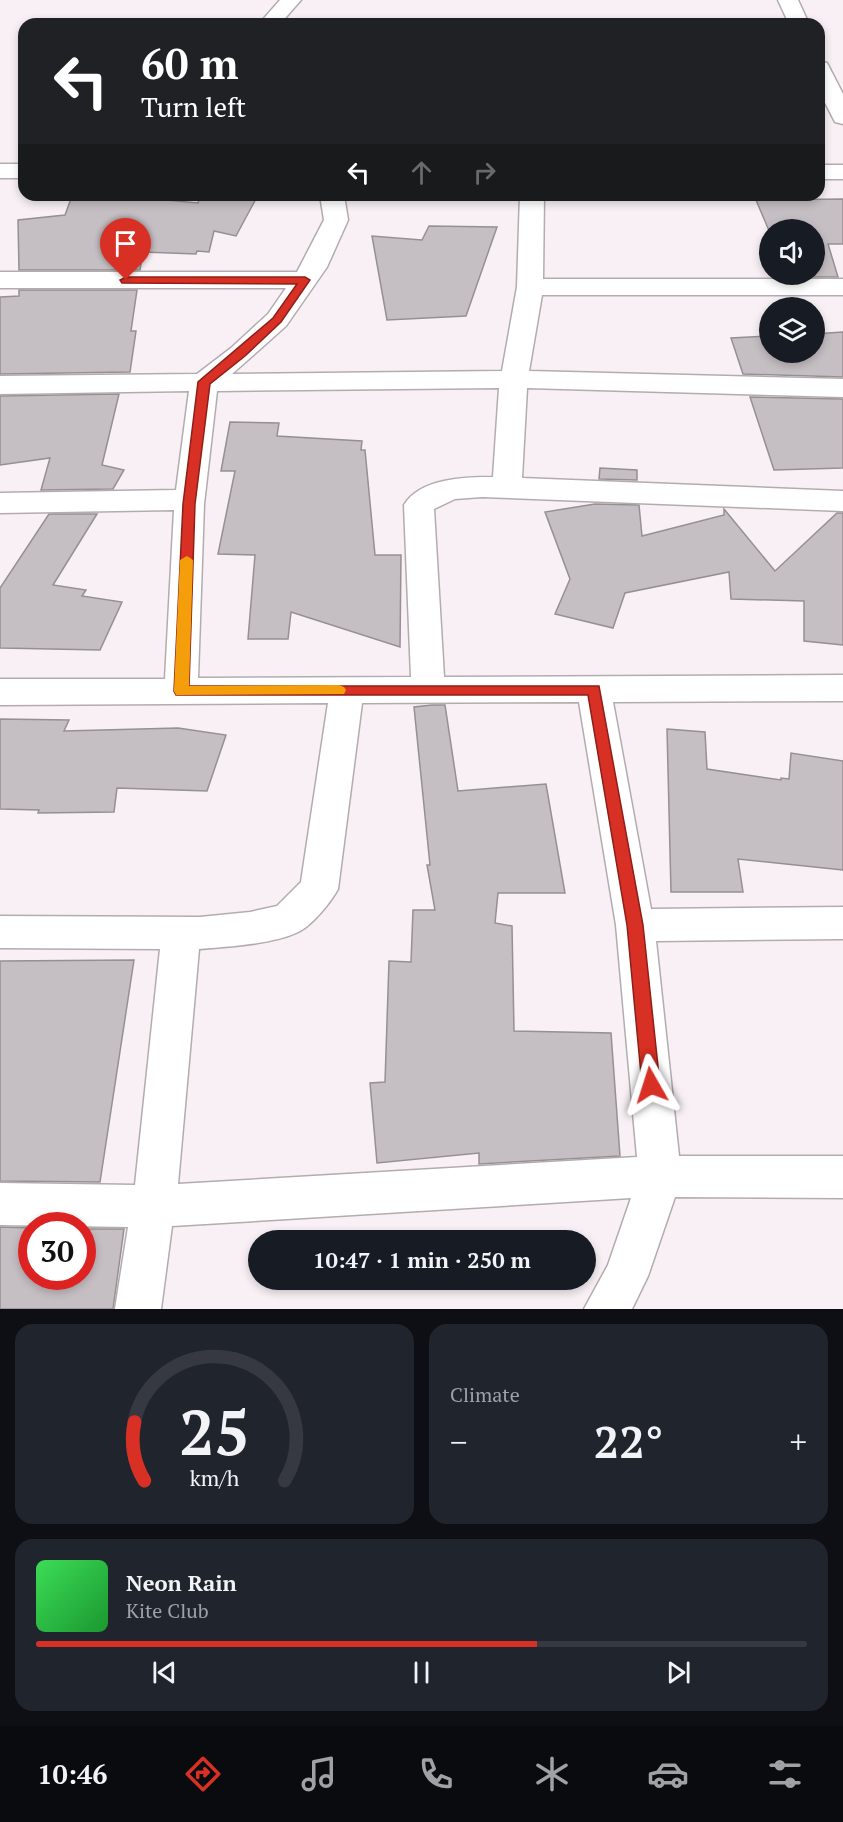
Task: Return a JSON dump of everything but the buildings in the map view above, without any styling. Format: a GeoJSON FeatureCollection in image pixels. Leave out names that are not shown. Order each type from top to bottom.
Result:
{"type":"FeatureCollection","features":[{"type":"Feature","properties":{"kind":"street"},"geometry":{"type":"LineString","coordinates":[[274,18],[291,0]]}},
{"type":"Feature","properties":{"kind":"street"},"geometry":{"type":"LineString","coordinates":[[788,0],[796,18]]}},
{"type":"Feature","properties":{"kind":"street"},"geometry":{"type":"LineString","coordinates":[[825,80],[843,117]]}},
{"type":"Feature","properties":{"kind":"street"},"geometry":{"type":"LineString","coordinates":[[0,171],[18,171]]}},
{"type":"Feature","properties":{"kind":"street"},"geometry":{"type":"LineString","coordinates":[[825,172],[843,172]]}},
{"type":"Feature","properties":{"kind":"street"},"geometry":{"type":"LineString","coordinates":[[181,691],[189,500],[204,382],[241,354],[277,320],[314,267],[336,220],[333,201]]}},
{"type":"Feature","properties":{"kind":"street"},"geometry":{"type":"LineString","coordinates":[[507,487],[514,379],[530,287],[532,201]]}},
{"type":"Feature","properties":{"kind":"street"},"geometry":{"type":"LineString","coordinates":[[0,280],[305,280]]}},
{"type":"Feature","properties":{"kind":"street"},"geometry":{"type":"LineString","coordinates":[[530,287],[843,287]]}},
{"type":"Feature","properties":{"kind":"street"},"geometry":{"type":"LineString","coordinates":[[0,385],[514,379],[843,388]]}},
{"type":"Feature","properties":{"kind":"street"},"geometry":{"type":"LineString","coordinates":[[428,690],[419,505],[438,492],[466,487],[507,487],[843,501]]}},
{"type":"Feature","properties":{"kind":"street"},"geometry":{"type":"LineString","coordinates":[[0,503],[189,500]]}},
{"type":"Feature","properties":{"kind":"street"},"geometry":{"type":"LineString","coordinates":[[0,692],[843,688]]}},
{"type":"Feature","properties":{"kind":"street"},"geometry":{"type":"LineString","coordinates":[[0,932],[200,933],[250,928],[288,919],[319,890],[347,690]]}},
{"type":"Feature","properties":{"kind":"street"},"geometry":{"type":"LineString","coordinates":[[594,690],[635,925],[660,1176],[626,1276],[607,1309]]}},
{"type":"Feature","properties":{"kind":"street"},"geometry":{"type":"LineString","coordinates":[[635,925],[843,923]]}},
{"type":"Feature","properties":{"kind":"street"},"geometry":{"type":"LineString","coordinates":[[138,1309],[154,1206],[181,932]]}},
{"type":"Feature","properties":{"kind":"street"},"geometry":{"type":"LineString","coordinates":[[0,1204],[154,1206],[660,1176],[843,1177]]}},
{"type":"Feature","properties":{"kind":"slow traffic"},"geometry":{"type":"LineString","coordinates":[[187,560],[181,691],[339,690]]}},
{"type":"Feature","properties":{"kind":"route"},"geometry":{"type":"LineString","coordinates":[[126,280],[305,280],[277,320],[241,354],[204,382],[189,504],[181,691],[594,690],[635,925],[651,1085]]}}]}
